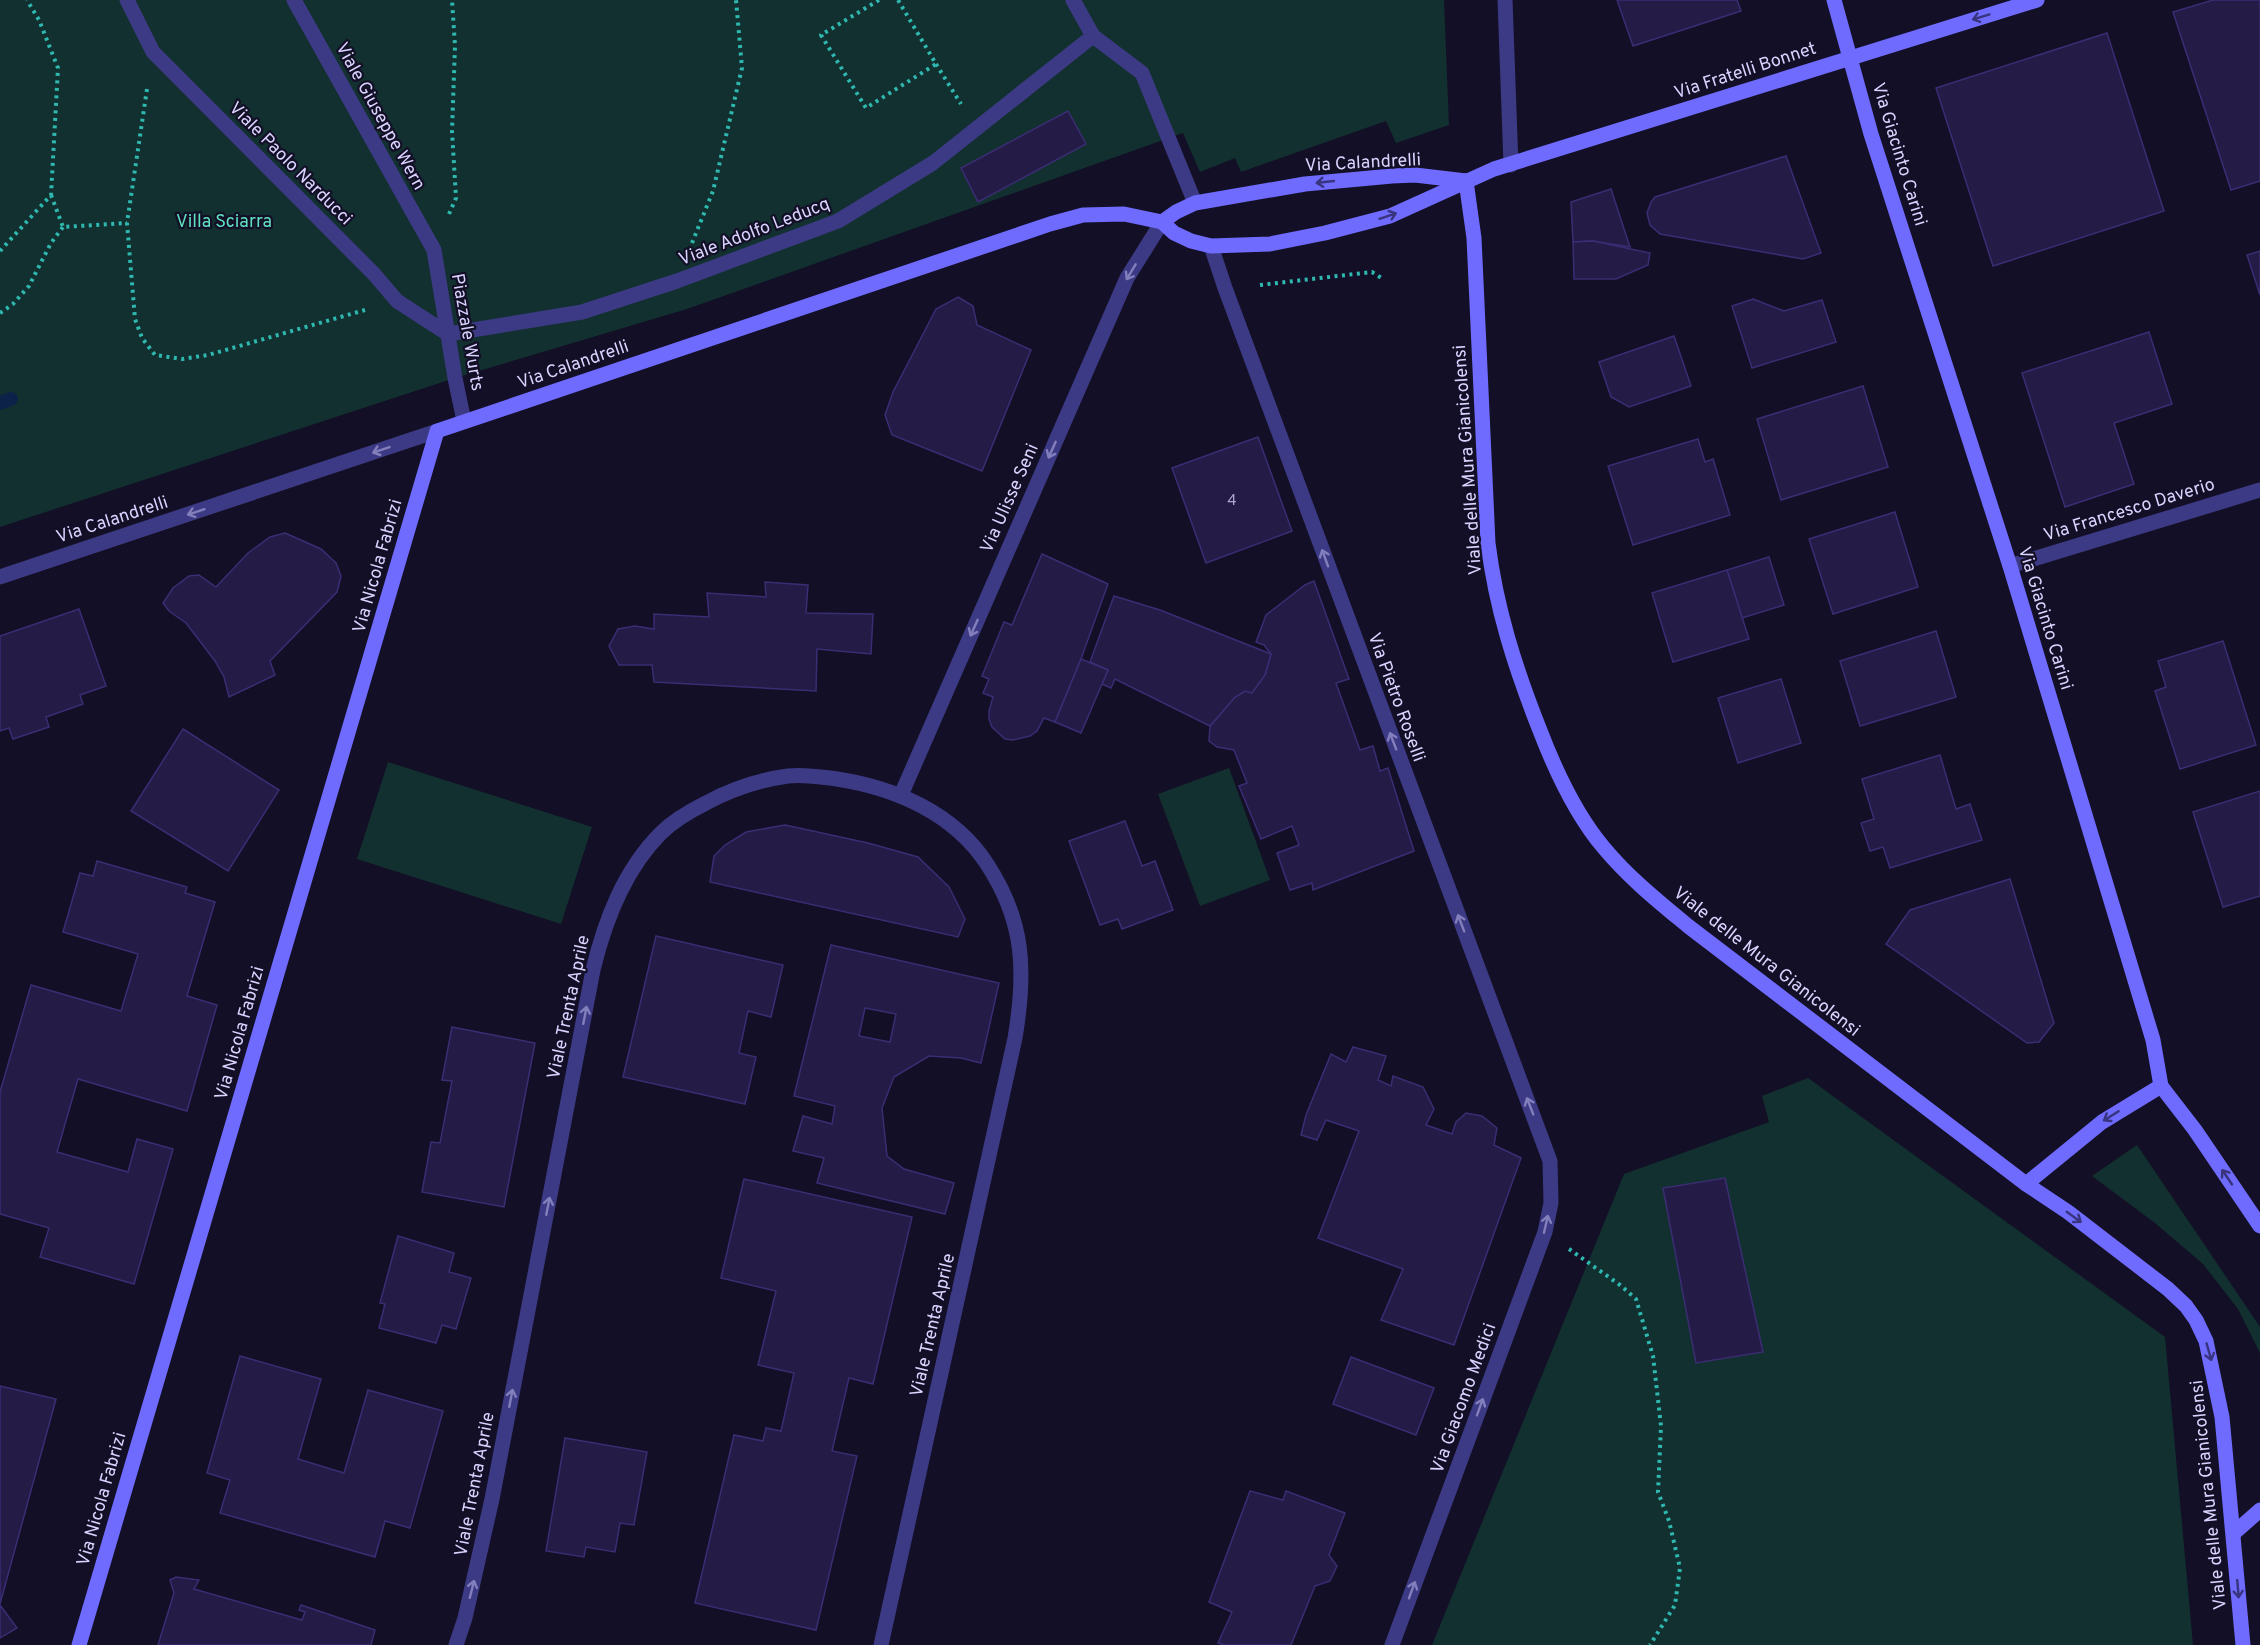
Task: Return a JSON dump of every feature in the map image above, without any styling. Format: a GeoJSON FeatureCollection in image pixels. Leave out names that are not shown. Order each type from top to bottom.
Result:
{"type":"FeatureCollection","features":[{"type":"Feature","properties":{"kind":"street","name":"Viale Paolo Narducci"},"geometry":{"type":"LineString","coordinates":[[127,0],[153,52],[374,274],[397,301],[448,334]]}},
{"type":"Feature","properties":{"kind":"street","name":"Viale Giuseppe Wern"},"geometry":{"type":"LineString","coordinates":[[294,0],[434,250]]}},
{"type":"Feature","properties":{"kind":"street"},"geometry":{"type":"LineString","coordinates":[[1072,0],[1093,36],[1142,73],[1195,203]]}},
{"type":"Feature","properties":{"kind":"street"},"geometry":{"type":"LineString","coordinates":[[1505,0],[1511,165]]}},
{"type":"Feature","properties":{"kind":"street","name":"Via Giacinto Carini"},"geometry":{"type":"LineString","coordinates":[[1834,0],[1871,134],[2010,566],[2153,1041],[2161,1086],[2195,1130],[2260,1226]]}},
{"type":"Feature","properties":{"kind":"street","name":"Via Fratelli Bonnet"},"geometry":{"type":"LineString","coordinates":[[1466,181],[1850,57],[2037,0]]}},
{"type":"Feature","properties":{"kind":"street","name":"Viale Adolfo Leducq"},"geometry":{"type":"LineString","coordinates":[[448,334],[582,312],[677,281],[838,221],[933,163],[1093,36]]}},
{"type":"Feature","properties":{"kind":"street","name":"Via Calandrelli"},"geometry":{"type":"LineString","coordinates":[[1162,222],[1195,203],[1305,184],[1376,177],[1415,176],[1466,181]]}},
{"type":"Feature","properties":{"kind":"street","name":"Via Calandrelli"},"geometry":{"type":"LineString","coordinates":[[0,577],[1050,224],[1083,215],[1110,213],[1162,222],[1174,233],[1191,241],[1211,246],[1270,244],[1390,216],[1466,181]]}},
{"type":"Feature","properties":{"kind":"street","name":"Viale delle Mura Gianicolensi"},"geometry":{"type":"LineString","coordinates":[[1466,181],[1474,238],[1488,543],[1492,571],[1516,670],[1559,777],[1588,827],[1604,849],[1644,889],[1688,926],[2026,1184],[2146,1270],[2186,1305],[2206,1341],[2222,1417],[2243,1645]]}},
{"type":"Feature","properties":{"kind":"street","name":"Via Ulisse Seni"},"geometry":{"type":"LineString","coordinates":[[901,795],[1127,278],[1162,222]]}},
{"type":"Feature","properties":{"kind":"street","name":"Via Pietro Roselli"},"geometry":{"type":"LineString","coordinates":[[1211,246],[1249,354],[1550,1161]]}},
{"type":"Feature","properties":{"kind":"street","name":"Piazzale Wurts"},"geometry":{"type":"LineString","coordinates":[[434,250],[464,421]]}},
{"type":"Feature","properties":{"kind":"street","name":"Via Nicola Fabrizi"},"geometry":{"type":"LineString","coordinates":[[79,1645],[436,431]]}},
{"type":"Feature","properties":{"kind":"street","name":"Via Francesco Daverio"},"geometry":{"type":"LineString","coordinates":[[2010,566],[2260,490]]}},
{"type":"Feature","properties":{"kind":"street","name":"Viale Trenta Aprile"},"geometry":{"type":"LineString","coordinates":[[456,1645],[470,1598],[492,1499],[593,970],[606,924],[619,893],[646,850],[660,833],[687,813],[734,790],[762,781],[800,776],[848,781],[901,795],[924,806],[959,831],[987,862],[1005,897],[1018,937],[1023,976],[1008,1072],[881,1645]]}},
{"type":"Feature","properties":{"kind":"street"},"geometry":{"type":"LineString","coordinates":[[2026,1184],[2102,1122],[2161,1086]]}},
{"type":"Feature","properties":{"kind":"street","name":"Via Giacomo Medici"},"geometry":{"type":"LineString","coordinates":[[1392,1645],[1545,1232],[1551,1203],[1550,1161]]}},
{"type":"Feature","properties":{"kind":"street"},"geometry":{"type":"LineString","coordinates":[[2234,1533],[2260,1510]]}},
{"type":"Feature","properties":{"kind":"path"},"geometry":{"type":"LineString","coordinates":[[27,0],[39,20],[58,69],[51,195],[63,227]]}},
{"type":"Feature","properties":{"kind":"path"},"geometry":{"type":"LineString","coordinates":[[434,250],[456,198],[452,131],[455,46],[452,0]]}},
{"type":"Feature","properties":{"kind":"path"},"geometry":{"type":"LineString","coordinates":[[677,281],[713,191],[742,68],[736,0]]}},
{"type":"Feature","properties":{"kind":"path"},"geometry":{"type":"LineString","coordinates":[[879,0],[820,34],[866,108],[936,64]]}},
{"type":"Feature","properties":{"kind":"path"},"geometry":{"type":"LineString","coordinates":[[898,0],[976,129]]}},
{"type":"Feature","properties":{"kind":"path"},"geometry":{"type":"LineString","coordinates":[[153,52],[127,223],[135,319],[142,338],[156,355],[182,359],[208,355],[397,301]]}},
{"type":"Feature","properties":{"kind":"path"},"geometry":{"type":"LineString","coordinates":[[0,251],[51,195]]}},
{"type":"Feature","properties":{"kind":"path"},"geometry":{"type":"LineString","coordinates":[[0,313],[13,304],[29,286],[51,243],[63,227],[127,223]]}},
{"type":"Feature","properties":{"kind":"path"},"geometry":{"type":"LineString","coordinates":[[1260,285],[1364,272],[1372,272],[1383,279]]}},
{"type":"Feature","properties":{"kind":"path"},"geometry":{"type":"LineString","coordinates":[[1579,1256],[1636,1299],[1653,1356],[1661,1426],[1658,1492],[1680,1568],[1675,1605],[1650,1645]]}},
{"type":"Feature","properties":{"kind":"green space","name":"Villa Sciarra"},"geometry":{"type":"Polygon","coordinates":[[[0,0],[1444,0],[1449,125],[1396,143],[1386,121],[1241,172],[1235,158],[1200,172],[1183,133],[687,309],[455,378],[0,527],[0,0]]]}},
{"type":"Feature","properties":{"kind":"green space"},"geometry":{"type":"Polygon","coordinates":[[[388,762],[592,827],[561,924],[357,859],[388,762]]]}},
{"type":"Feature","properties":{"kind":"green space"},"geometry":{"type":"Polygon","coordinates":[[[1229,768],[1270,880],[1200,906],[1158,794],[1229,768]]]}},
{"type":"Feature","properties":{"kind":"green space"},"geometry":{"type":"Polygon","coordinates":[[[1808,1078],[2165,1337],[2193,1645],[1432,1645],[1624,1174],[1769,1122],[1762,1096],[1808,1078]]]}},
{"type":"Feature","properties":{"kind":"green space"},"geometry":{"type":"Polygon","coordinates":[[[2137,1145],[2260,1327],[2260,1353],[2238,1309],[2203,1264],[2155,1223],[2092,1176],[2137,1145]]]}},
{"type":"Feature","properties":{"kind":"building"},"geometry":{"type":"Polygon","coordinates":[[[1617,0],[1737,0],[1741,11],[1633,46],[1617,0]]]}},
{"type":"Feature","properties":{"kind":"building"},"geometry":{"type":"Polygon","coordinates":[[[2213,0],[2260,0],[2260,181],[2231,190],[2173,12],[2213,0]]]}},
{"type":"Feature","properties":{"kind":"building"},"geometry":{"type":"Polygon","coordinates":[[[2107,33],[2164,211],[1993,266],[1936,88],[2107,33]]]}},
{"type":"Feature","properties":{"kind":"building"},"geometry":{"type":"Polygon","coordinates":[[[1068,111],[1086,144],[978,202],[961,168],[1068,111]]]}},
{"type":"Feature","properties":{"kind":"building"},"geometry":{"type":"Polygon","coordinates":[[[1786,156],[1821,253],[1803,259],[1660,234],[1650,225],[1647,213],[1655,197],[1786,156]]]}},
{"type":"Feature","properties":{"kind":"building"},"geometry":{"type":"Polygon","coordinates":[[[1611,189],[1630,247],[1593,241],[1573,242],[1571,202],[1611,189]]]}},
{"type":"Feature","properties":{"kind":"building"},"geometry":{"type":"Polygon","coordinates":[[[1593,241],[1650,253],[1648,265],[1616,279],[1574,279],[1573,242],[1593,241]]]}},
{"type":"Feature","properties":{"kind":"building"},"geometry":{"type":"Polygon","coordinates":[[[2260,251],[2260,295],[2247,255],[2260,251]]]}},
{"type":"Feature","properties":{"kind":"building"},"geometry":{"type":"Polygon","coordinates":[[[958,297],[973,306],[977,325],[1031,350],[982,471],[892,435],[885,415],[893,392],[936,309],[958,297]]]}},
{"type":"Feature","properties":{"kind":"building"},"geometry":{"type":"Polygon","coordinates":[[[1753,299],[1784,311],[1822,300],[1836,342],[1752,368],[1732,306],[1753,299]]]}},
{"type":"Feature","properties":{"kind":"building"},"geometry":{"type":"Polygon","coordinates":[[[2149,332],[2172,404],[2114,423],[2134,484],[2065,507],[2022,373],[2149,332]]]}},
{"type":"Feature","properties":{"kind":"building"},"geometry":{"type":"Polygon","coordinates":[[[1674,336],[1691,386],[1629,407],[1611,397],[1599,362],[1674,336]]]}},
{"type":"Feature","properties":{"kind":"building"},"geometry":{"type":"Polygon","coordinates":[[[1863,386],[1888,467],[1781,500],[1757,419],[1863,386]]]}},
{"type":"Feature","properties":{"kind":"building"},"geometry":{"type":"Polygon","coordinates":[[[1258,437],[1292,531],[1206,563],[1172,468],[1258,437]]]}},
{"type":"Feature","properties":{"kind":"building"},"geometry":{"type":"Polygon","coordinates":[[[1698,439],[1705,462],[1713,459],[1730,515],[1633,545],[1608,466],[1698,439]]]}},
{"type":"Feature","properties":{"kind":"building"},"geometry":{"type":"Polygon","coordinates":[[[1895,512],[1918,587],[1833,614],[1809,539],[1895,512]]]}},
{"type":"Feature","properties":{"kind":"building"},"geometry":{"type":"Polygon","coordinates":[[[285,533],[321,549],[336,563],[341,576],[337,592],[270,661],[275,675],[229,697],[224,677],[215,661],[186,623],[169,611],[163,603],[173,588],[189,576],[199,575],[216,587],[248,553],[270,537],[285,533]]]}},
{"type":"Feature","properties":{"kind":"building"},"geometry":{"type":"Polygon","coordinates":[[[1042,554],[1108,584],[1055,722],[1044,718],[1037,731],[1030,736],[1013,740],[1005,739],[992,727],[989,719],[993,697],[983,693],[989,679],[982,676],[1004,622],[1012,625],[1042,554]]]}},
{"type":"Feature","properties":{"kind":"building"},"geometry":{"type":"Polygon","coordinates":[[[1769,557],[1784,605],[1742,618],[1727,570],[1769,557]]]}},
{"type":"Feature","properties":{"kind":"building"},"geometry":{"type":"Polygon","coordinates":[[[1727,570],[1749,639],[1673,662],[1652,593],[1727,570]]]}},
{"type":"Feature","properties":{"kind":"building"},"geometry":{"type":"Polygon","coordinates":[[[1314,581],[1349,679],[1336,683],[1360,750],[1373,746],[1380,771],[1388,768],[1414,851],[1313,890],[1312,883],[1290,890],[1277,853],[1299,845],[1292,826],[1261,839],[1239,786],[1247,783],[1234,750],[1217,747],[1209,741],[1210,726],[1235,697],[1245,691],[1252,693],[1265,675],[1271,654],[1264,645],[1256,642],[1266,615],[1305,585],[1314,581]]]}},
{"type":"Feature","properties":{"kind":"building"},"geometry":{"type":"Polygon","coordinates":[[[765,582],[808,585],[806,613],[873,614],[871,654],[817,649],[816,691],[654,682],[652,665],[619,665],[609,646],[618,629],[635,626],[654,629],[654,614],[709,617],[707,593],[766,597],[765,582]]]}},
{"type":"Feature","properties":{"kind":"building"},"geometry":{"type":"Polygon","coordinates":[[[1114,596],[1160,610],[1271,654],[1265,675],[1252,693],[1245,691],[1235,697],[1210,726],[1115,679],[1111,688],[1102,684],[1108,670],[1090,662],[1114,596]]]}},
{"type":"Feature","properties":{"kind":"building"},"geometry":{"type":"Polygon","coordinates":[[[79,609],[106,686],[80,695],[83,704],[46,717],[49,727],[13,739],[9,728],[0,731],[0,636],[79,609]]]}},
{"type":"Feature","properties":{"kind":"building"},"geometry":{"type":"Polygon","coordinates":[[[1936,631],[1956,697],[1860,726],[1840,661],[1936,631]]]}},
{"type":"Feature","properties":{"kind":"building"},"geometry":{"type":"Polygon","coordinates":[[[2223,641],[2256,745],[2180,769],[2155,691],[2166,687],[2158,661],[2223,641]]]}},
{"type":"Feature","properties":{"kind":"building"},"geometry":{"type":"Polygon","coordinates":[[[1081,659],[1108,670],[1081,733],[1055,722],[1081,659]]]}},
{"type":"Feature","properties":{"kind":"building"},"geometry":{"type":"Polygon","coordinates":[[[1781,679],[1801,743],[1738,763],[1718,698],[1781,679]]]}},
{"type":"Feature","properties":{"kind":"building"},"geometry":{"type":"Polygon","coordinates":[[[183,729],[279,790],[228,871],[131,811],[183,729]]]}},
{"type":"Feature","properties":{"kind":"building"},"geometry":{"type":"Polygon","coordinates":[[[1940,755],[1956,809],[1970,804],[1982,840],[1890,868],[1883,847],[1870,851],[1861,823],[1874,819],[1862,779],[1940,755]]]}},
{"type":"Feature","properties":{"kind":"building"},"geometry":{"type":"Polygon","coordinates":[[[2260,791],[2260,896],[2223,907],[2193,812],[2260,791]]]}},
{"type":"Feature","properties":{"kind":"building"},"geometry":{"type":"Polygon","coordinates":[[[1125,821],[1142,866],[1155,861],[1173,910],[1122,929],[1118,919],[1100,925],[1069,841],[1125,821]]]}},
{"type":"Feature","properties":{"kind":"building"},"geometry":{"type":"Polygon","coordinates":[[[785,825],[868,843],[918,857],[949,887],[965,919],[958,937],[710,882],[714,856],[725,845],[746,832],[785,825]]]}},
{"type":"Feature","properties":{"kind":"building"},"geometry":{"type":"Polygon","coordinates":[[[97,861],[187,887],[185,893],[215,902],[187,996],[217,1005],[187,1111],[78,1079],[57,1152],[128,1172],[137,1139],[173,1149],[134,1284],[40,1257],[49,1228],[0,1214],[0,1092],[31,985],[121,1011],[138,954],[63,932],[80,873],[93,876],[97,861]]]}},
{"type":"Feature","properties":{"kind":"building"},"geometry":{"type":"Polygon","coordinates":[[[2010,879],[2054,1023],[2039,1042],[2027,1043],[1886,944],[1910,910],[2010,879]]]}},
{"type":"Feature","properties":{"kind":"building"},"geometry":{"type":"Polygon","coordinates":[[[656,936],[783,965],[771,1017],[748,1011],[739,1053],[756,1057],[745,1104],[623,1077],[656,936]]]}},
{"type":"Feature","properties":{"kind":"building"},"geometry":{"type":"Polygon","coordinates":[[[831,945],[999,983],[981,1063],[961,1058],[929,1056],[894,1077],[882,1108],[887,1156],[904,1169],[954,1183],[945,1214],[817,1183],[824,1158],[793,1151],[803,1116],[832,1124],[835,1106],[794,1096],[831,945]],[[865,1008],[859,1036],[890,1042],[896,1014],[865,1008]]]}},
{"type":"Feature","properties":{"kind":"building"},"geometry":{"type":"Polygon","coordinates":[[[452,1027],[535,1043],[504,1207],[422,1192],[431,1142],[440,1143],[452,1081],[442,1080],[452,1027]]]}},
{"type":"Feature","properties":{"kind":"building"},"geometry":{"type":"Polygon","coordinates":[[[1353,1047],[1386,1056],[1378,1080],[1391,1086],[1393,1076],[1423,1087],[1434,1109],[1426,1125],[1452,1134],[1456,1122],[1466,1113],[1482,1116],[1497,1128],[1494,1145],[1521,1158],[1454,1345],[1381,1320],[1403,1269],[1318,1238],[1359,1131],[1326,1120],[1317,1140],[1301,1135],[1306,1115],[1331,1054],[1346,1062],[1353,1047]]]}},
{"type":"Feature","properties":{"kind":"building"},"geometry":{"type":"Polygon","coordinates":[[[1725,1178],[1763,1352],[1696,1363],[1663,1188],[1725,1178]]]}},
{"type":"Feature","properties":{"kind":"building"},"geometry":{"type":"Polygon","coordinates":[[[744,1179],[912,1217],[873,1384],[849,1378],[832,1451],[857,1456],[816,1630],[695,1603],[734,1435],[763,1441],[766,1428],[781,1431],[794,1373],[758,1365],[776,1291],[721,1278],[744,1179]]]}},
{"type":"Feature","properties":{"kind":"building"},"geometry":{"type":"Polygon","coordinates":[[[398,1236],[454,1253],[449,1272],[471,1278],[456,1329],[442,1325],[436,1343],[379,1328],[385,1304],[380,1303],[398,1236]]]}},
{"type":"Feature","properties":{"kind":"building"},"geometry":{"type":"Polygon","coordinates":[[[240,1356],[321,1379],[298,1459],[344,1473],[368,1390],[443,1411],[410,1528],[385,1521],[375,1557],[220,1513],[230,1480],[207,1473],[240,1356]]]}},
{"type":"Feature","properties":{"kind":"building"},"geometry":{"type":"Polygon","coordinates":[[[1351,1357],[1434,1388],[1416,1435],[1333,1404],[1351,1357]]]}},
{"type":"Feature","properties":{"kind":"building"},"geometry":{"type":"Polygon","coordinates":[[[0,1386],[56,1399],[0,1604],[0,1386]]]}},
{"type":"Feature","properties":{"kind":"building"},"geometry":{"type":"Polygon","coordinates":[[[565,1438],[647,1452],[634,1525],[620,1523],[615,1552],[586,1547],[584,1557],[546,1551],[565,1438]]]}},
{"type":"Feature","properties":{"kind":"building"},"geometry":{"type":"Polygon","coordinates":[[[1250,1491],[1283,1500],[1286,1491],[1345,1513],[1329,1555],[1337,1566],[1330,1581],[1315,1586],[1291,1645],[1224,1645],[1218,1643],[1232,1612],[1209,1602],[1250,1491]]]}},
{"type":"Feature","properties":{"kind":"building"},"geometry":{"type":"Polygon","coordinates":[[[176,1577],[199,1580],[194,1589],[302,1620],[305,1612],[299,1610],[301,1605],[375,1630],[371,1645],[158,1645],[174,1593],[170,1580],[176,1577]]]}},
{"type":"Feature","properties":{"kind":"building"},"geometry":{"type":"Polygon","coordinates":[[[0,1605],[17,1628],[0,1638],[0,1605]]]}},
{"type":"Feature","properties":{"kind":"waterway"},"geometry":{"type":"LineString","coordinates":[[0,403],[11,399]]}}]}
